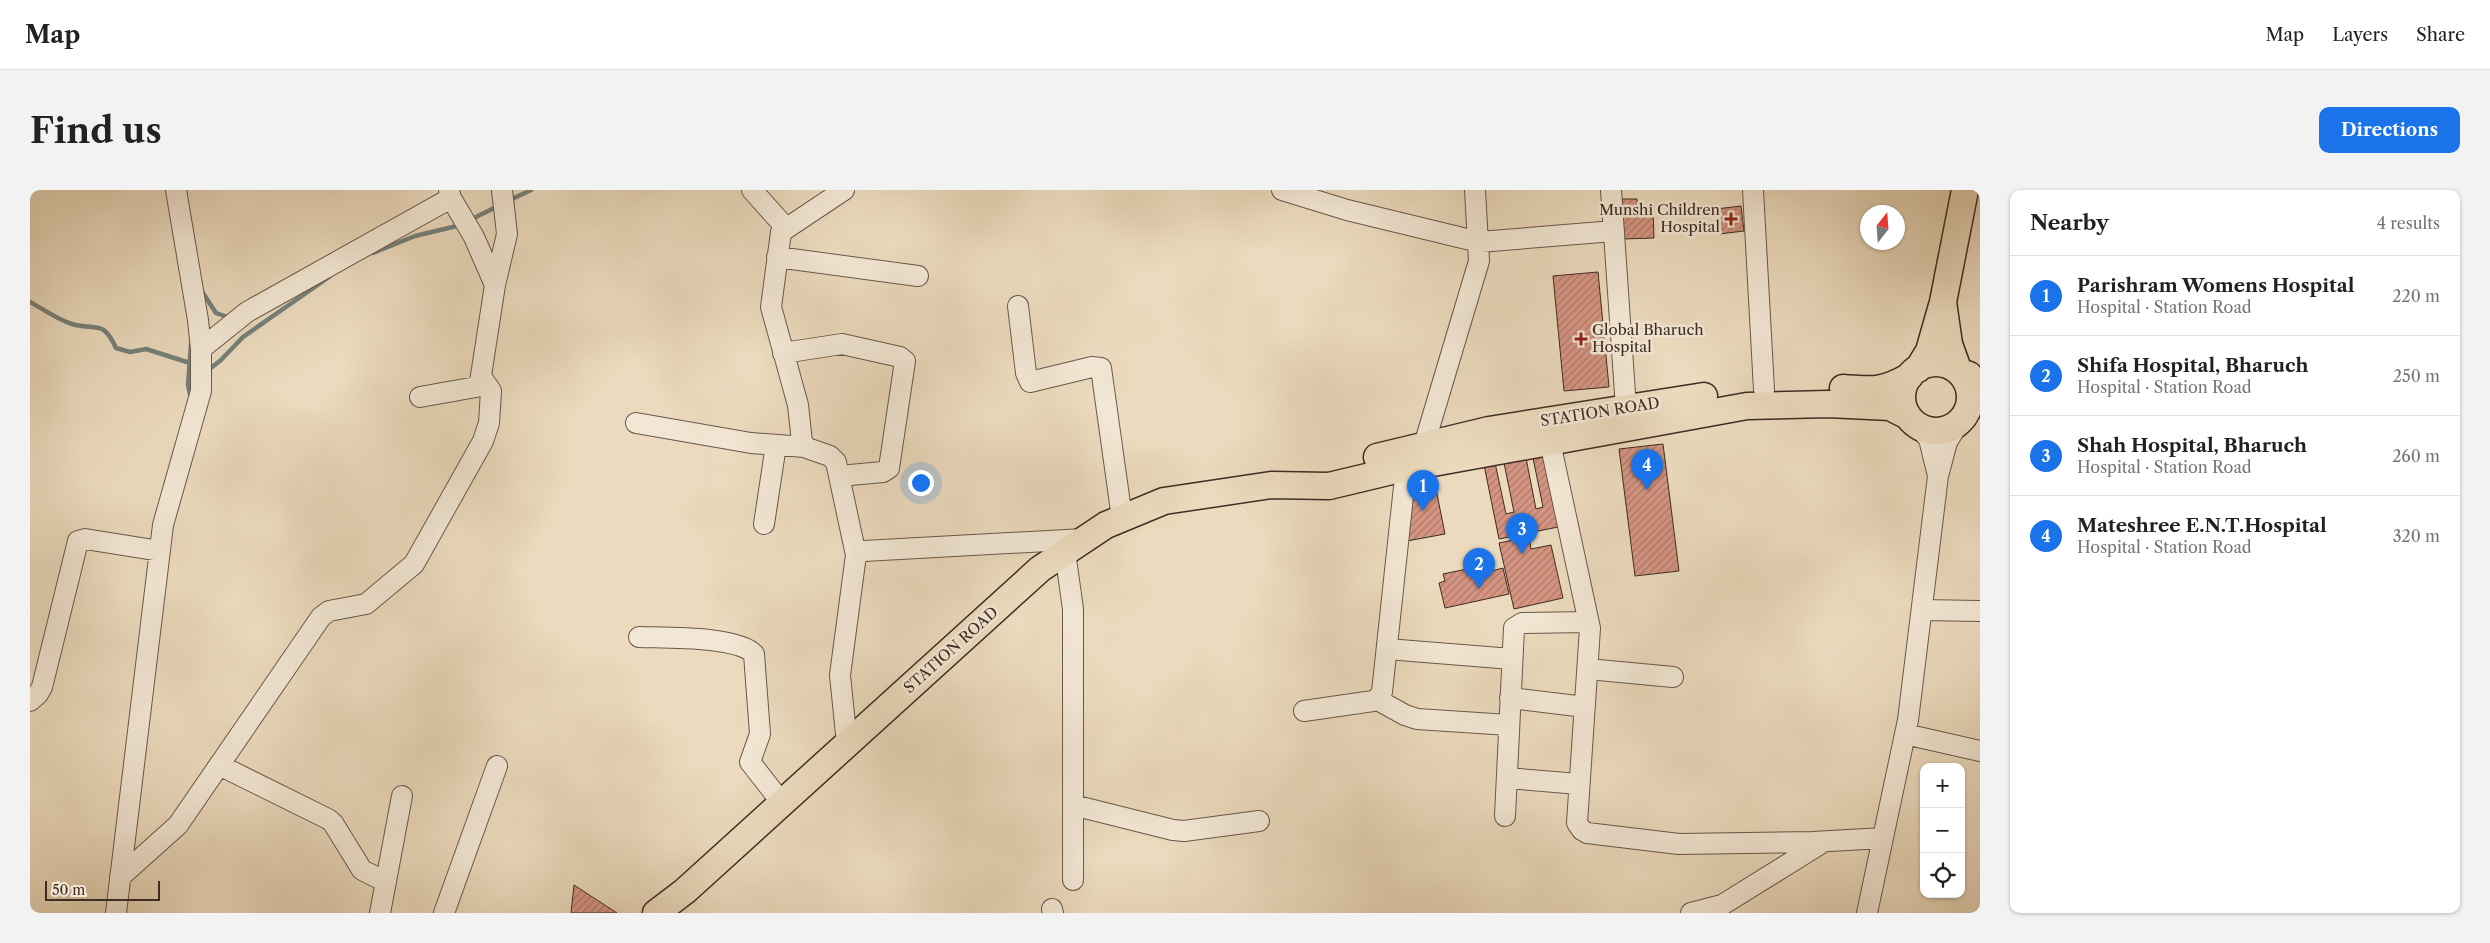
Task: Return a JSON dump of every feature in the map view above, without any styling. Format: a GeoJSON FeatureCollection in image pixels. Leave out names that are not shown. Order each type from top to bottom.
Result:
{"type":"FeatureCollection","features":[{"type":"Feature","properties":{"kind":"main road"},"geometry":{"type":"LineString","coordinates":[[1965,190],[1943,302],[1929,351],[1914,373],[1902,396],[1904,407],[1912,420],[1936,431],[1947,429],[1968,416],[1970,392],[1967,381],[1970,375]]}},
{"type":"Feature","properties":{"kind":"main road"},"geometry":{"type":"LineString","coordinates":[[1943,302],[1949,344],[1970,375]]}},
{"type":"Feature","properties":{"kind":"main road"},"geometry":{"type":"LineString","coordinates":[[1914,373],[1938,364],[1949,366],[1970,375]]}},
{"type":"Feature","properties":{"kind":"main road","name":"STATION ROAD"},"geometry":{"type":"LineString","coordinates":[[1420,459],[1489,430],[1739,391],[1830,386],[1868,390],[1892,387],[1914,373]]}},
{"type":"Feature","properties":{"kind":"main road","name":"STATION ROAD"},"geometry":{"type":"LineString","coordinates":[[656,913],[685,891],[1040,569],[1106,524],[1164,502],[1271,485],[1296,484],[1315,472],[1550,442],[1752,406],[1828,404],[1890,407],[1912,420]]}},
{"type":"Feature","properties":{"kind":"street"},"geometry":{"type":"LineString","coordinates":[[116,913],[163,525],[201,391],[201,349],[176,190]]}},
{"type":"Feature","properties":{"kind":"street"},"geometry":{"type":"LineString","coordinates":[[420,397],[476,387],[482,378],[494,285],[508,234],[502,190]]}},
{"type":"Feature","properties":{"kind":"street"},"geometry":{"type":"LineString","coordinates":[[752,190],[786,228]]}},
{"type":"Feature","properties":{"kind":"street"},"geometry":{"type":"LineString","coordinates":[[805,447],[802,442],[798,405],[771,307],[780,236],[786,228],[844,190]]}},
{"type":"Feature","properties":{"kind":"street"},"geometry":{"type":"LineString","coordinates":[[1282,190],[1347,210],[1479,242],[1614,231]]}},
{"type":"Feature","properties":{"kind":"street"},"geometry":{"type":"LineString","coordinates":[[1376,699],[1384,686],[1387,649],[1420,459],[1479,261],[1475,190]]}},
{"type":"Feature","properties":{"kind":"street"},"geometry":{"type":"LineString","coordinates":[[1612,190],[1626,408]]}},
{"type":"Feature","properties":{"kind":"street"},"geometry":{"type":"LineString","coordinates":[[1747,193],[1764,390]]}},
{"type":"Feature","properties":{"kind":"street"},"geometry":{"type":"LineString","coordinates":[[201,349],[247,312],[450,194],[474,236],[494,285]]}},
{"type":"Feature","properties":{"kind":"street"},"geometry":{"type":"LineString","coordinates":[[777,257],[918,276]]}},
{"type":"Feature","properties":{"kind":"street"},"geometry":{"type":"LineString","coordinates":[[1018,306],[1026,374],[1030,382],[1092,367],[1101,368],[1122,518]]}},
{"type":"Feature","properties":{"kind":"street"},"geometry":{"type":"LineString","coordinates":[[783,353],[842,344],[900,357],[905,362],[888,468],[883,472],[839,476]]}},
{"type":"Feature","properties":{"kind":"street"},"geometry":{"type":"LineString","coordinates":[[120,877],[173,831],[322,617],[329,611],[366,604],[414,564],[487,433],[492,391],[482,378]]}},
{"type":"Feature","properties":{"kind":"street"},"geometry":{"type":"LineString","coordinates":[[1867,913],[1905,734],[1938,476],[1947,442],[1968,416]]}},
{"type":"Feature","properties":{"kind":"street"},"geometry":{"type":"LineString","coordinates":[[1912,420],[1929,439],[1938,476]]}},
{"type":"Feature","properties":{"kind":"street"},"geometry":{"type":"LineString","coordinates":[[636,423],[776,445],[805,447],[832,458],[836,462],[856,555],[840,675],[847,744]]}},
{"type":"Feature","properties":{"kind":"street"},"geometry":{"type":"LineString","coordinates":[[1550,442],[1590,635],[1577,822],[1582,830],[1587,833],[1679,844],[1824,842],[1883,838]]}},
{"type":"Feature","properties":{"kind":"street"},"geometry":{"type":"LineString","coordinates":[[764,524],[776,445]]}},
{"type":"Feature","properties":{"kind":"street"},"geometry":{"type":"LineString","coordinates":[[30,701],[38,694],[42,687],[78,541],[86,539],[160,551]]}},
{"type":"Feature","properties":{"kind":"street"},"geometry":{"type":"LineString","coordinates":[[856,555],[864,551],[1074,546],[1073,880]]}},
{"type":"Feature","properties":{"kind":"street"},"geometry":{"type":"LineString","coordinates":[[1922,610],[1980,611]]}},
{"type":"Feature","properties":{"kind":"street"},"geometry":{"type":"LineString","coordinates":[[1505,816],[1513,631],[1518,625],[1588,622]]}},
{"type":"Feature","properties":{"kind":"street"},"geometry":{"type":"LineString","coordinates":[[639,637],[711,640],[744,646],[754,654],[760,734],[750,762],[782,803]]}},
{"type":"Feature","properties":{"kind":"street"},"geometry":{"type":"LineString","coordinates":[[1387,649],[1512,659]]}},
{"type":"Feature","properties":{"kind":"street"},"geometry":{"type":"LineString","coordinates":[[1588,669],[1673,677]]}},
{"type":"Feature","properties":{"kind":"street"},"geometry":{"type":"LineString","coordinates":[[1510,698],[1585,708]]}},
{"type":"Feature","properties":{"kind":"street"},"geometry":{"type":"LineString","coordinates":[[1304,711],[1376,699],[1405,715],[1417,719],[1509,725]]}},
{"type":"Feature","properties":{"kind":"street"},"geometry":{"type":"LineString","coordinates":[[1905,734],[1980,751]]}},
{"type":"Feature","properties":{"kind":"street"},"geometry":{"type":"LineString","coordinates":[[219,765],[328,819],[333,823],[362,870],[386,882]]}},
{"type":"Feature","properties":{"kind":"street"},"geometry":{"type":"LineString","coordinates":[[444,913],[497,766]]}},
{"type":"Feature","properties":{"kind":"street"},"geometry":{"type":"LineString","coordinates":[[1507,778],[1579,784]]}},
{"type":"Feature","properties":{"kind":"street"},"geometry":{"type":"LineString","coordinates":[[380,913],[402,796]]}},
{"type":"Feature","properties":{"kind":"street"},"geometry":{"type":"LineString","coordinates":[[1073,805],[1173,830],[1184,831],[1258,821]]}},
{"type":"Feature","properties":{"kind":"street"},"geometry":{"type":"LineString","coordinates":[[1691,913],[1722,905],[1824,842]]}},
{"type":"Feature","properties":{"kind":"building"},"geometry":{"type":"Polygon","coordinates":[[[1621,199],[1637,199],[1638,210],[1653,210],[1654,238],[1622,239],[1621,199]]]}},
{"type":"Feature","properties":{"kind":"building"},"geometry":{"type":"Polygon","coordinates":[[[1741,206],[1744,231],[1719,234],[1716,209],[1741,206]]]}},
{"type":"Feature","properties":{"kind":"building"},"geometry":{"type":"Polygon","coordinates":[[[1598,272],[1609,387],[1564,391],[1553,276],[1598,272]]]}},
{"type":"Feature","properties":{"kind":"building"},"geometry":{"type":"Polygon","coordinates":[[[1663,444],[1679,571],[1635,576],[1619,449],[1663,444]]]}},
{"type":"Feature","properties":{"kind":"building"},"geometry":{"type":"Polygon","coordinates":[[[1548,449],[1563,526],[1499,539],[1483,460],[1494,458],[1506,514],[1514,512],[1503,458],[1525,453],[1536,509],[1543,507],[1532,453],[1548,449]]]}},
{"type":"Feature","properties":{"kind":"building"},"geometry":{"type":"Polygon","coordinates":[[[1432,469],[1445,534],[1407,541],[1410,474],[1432,469]]]}},
{"type":"Feature","properties":{"kind":"building"},"geometry":{"type":"Polygon","coordinates":[[[1529,537],[1531,549],[1551,545],[1563,598],[1514,609],[1499,543],[1529,537]]]}},
{"type":"Feature","properties":{"kind":"building"},"geometry":{"type":"Polygon","coordinates":[[[1487,565],[1488,572],[1503,568],[1509,594],[1445,608],[1439,583],[1445,581],[1443,574],[1487,565]]]}},
{"type":"Feature","properties":{"kind":"building"},"geometry":{"type":"Polygon","coordinates":[[[574,885],[617,913],[571,913],[574,885]]]}},
{"type":"Feature","properties":{"kind":"waterway"},"geometry":{"type":"LineString","coordinates":[[508,201],[531,190]]}},
{"type":"Feature","properties":{"kind":"waterway"},"geometry":{"type":"LineString","coordinates":[[470,220],[498,206]]}},
{"type":"Feature","properties":{"kind":"waterway"},"geometry":{"type":"LineString","coordinates":[[373,253],[415,236],[461,225]]}},
{"type":"Feature","properties":{"kind":"waterway"},"geometry":{"type":"LineString","coordinates":[[207,371],[221,360],[243,337],[329,277]]}},
{"type":"Feature","properties":{"kind":"waterway"},"geometry":{"type":"LineString","coordinates":[[201,290],[216,313],[230,318]]}},
{"type":"Feature","properties":{"kind":"waterway"},"geometry":{"type":"LineString","coordinates":[[30,302],[67,322],[103,330],[116,348],[130,352],[146,349],[190,363]]}},
{"type":"Feature","properties":{"kind":"waterway"},"geometry":{"type":"LineString","coordinates":[[191,344],[188,385],[191,399]]}},
{"type":"Feature","properties":{"kind":"place","name":"Munshi Children Hospital"},"geometry":{"type":"Point","coordinates":[1731,219]}},
{"type":"Feature","properties":{"kind":"place","name":"Global Bharuch Hospital"},"geometry":{"type":"Point","coordinates":[1581,339]}},
{"type":"Feature","properties":{"kind":"place","name":"Mateshree E.N.T.Hospital"},"geometry":{"type":"Point","coordinates":[1647,490]}},
{"type":"Feature","properties":{"kind":"place","name":"Parishram Womens Hospital"},"geometry":{"type":"Point","coordinates":[1423,511]}},
{"type":"Feature","properties":{"kind":"place","name":"Shah Hospital, Bharuch"},"geometry":{"type":"Point","coordinates":[1522,554]}},
{"type":"Feature","properties":{"kind":"place","name":"Shifa Hospital, Bharuch"},"geometry":{"type":"Point","coordinates":[1479,589]}}]}
